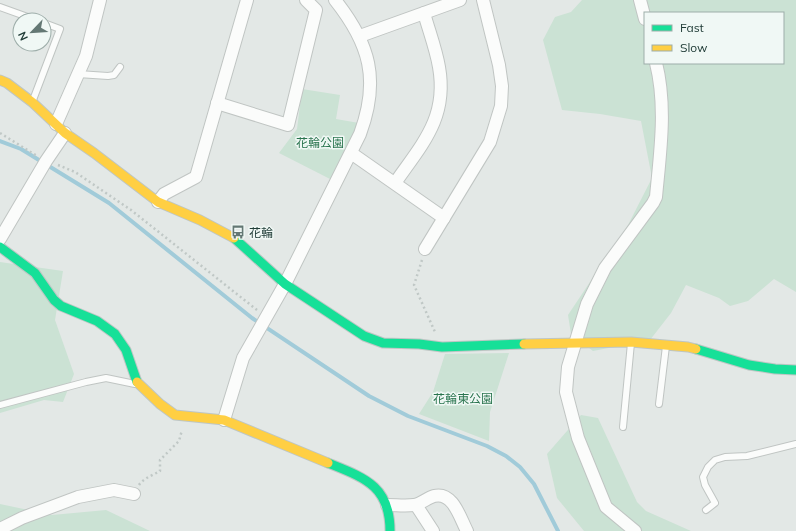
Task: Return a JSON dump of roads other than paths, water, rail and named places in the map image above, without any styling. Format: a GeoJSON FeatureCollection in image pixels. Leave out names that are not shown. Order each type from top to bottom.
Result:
{"type":"FeatureCollection","features":[{"type":"Feature","properties":{"kind":"street"},"geometry":{"type":"LineString","coordinates":[[56,124],[86,56],[100,0]]}},
{"type":"Feature","properties":{"kind":"street"},"geometry":{"type":"LineString","coordinates":[[158,202],[164,194],[196,177],[247,0]]}},
{"type":"Feature","properties":{"kind":"street"},"geometry":{"type":"LineString","coordinates":[[217,103],[288,125],[316,10],[306,0]]}},
{"type":"Feature","properties":{"kind":"street"},"geometry":{"type":"LineString","coordinates":[[224,420],[243,358],[285,284],[365,122],[370,99],[370,77],[367,57],[360,36],[350,19],[335,0]]}},
{"type":"Feature","properties":{"kind":"street"},"geometry":{"type":"LineString","coordinates":[[360,36],[460,0]]}},
{"type":"Feature","properties":{"kind":"street"},"geometry":{"type":"LineString","coordinates":[[425,249],[490,142],[501,106],[502,86],[499,65],[483,0]]}},
{"type":"Feature","properties":{"kind":"street"},"geometry":{"type":"LineString","coordinates":[[640,0],[644,15]]}},
{"type":"Feature","properties":{"kind":"street"},"geometry":{"type":"LineString","coordinates":[[395,183],[424,143],[438,114],[441,100],[439,65],[424,13]]}},
{"type":"Feature","properties":{"kind":"street"},"geometry":{"type":"LineString","coordinates":[[635,531],[606,507],[578,438],[566,392],[568,367],[587,304],[605,268],[656,197],[662,129],[659,74],[656,64]]}},
{"type":"Feature","properties":{"kind":"street"},"geometry":{"type":"LineString","coordinates":[[0,80],[7,83],[32,102],[65,133],[100,157],[158,202],[200,220],[236,239],[285,284],[364,336],[375,341],[395,345],[419,344],[442,347],[576,342],[631,342],[688,347],[749,365],[775,369],[796,370]]}},
{"type":"Feature","properties":{"kind":"street"},"geometry":{"type":"LineString","coordinates":[[0,238],[46,161],[65,133]]}},
{"type":"Feature","properties":{"kind":"street"},"geometry":{"type":"LineString","coordinates":[[351,152],[444,218]]}},
{"type":"Feature","properties":{"kind":"street"},"geometry":{"type":"LineString","coordinates":[[0,247],[28,267],[38,277],[60,306],[108,327],[121,340],[130,359],[136,384],[148,392],[169,412],[174,415],[224,420],[351,472],[372,484],[381,493],[390,521],[390,531]]}},
{"type":"Feature","properties":{"kind":"street"},"geometry":{"type":"LineString","coordinates":[[0,529],[22,518],[78,497],[114,490],[134,494]]}},
{"type":"Feature","properties":{"kind":"street"},"geometry":{"type":"LineString","coordinates":[[386,505],[416,505],[440,495],[447,497],[454,504],[467,531]]}},
{"type":"Feature","properties":{"kind":"street"},"geometry":{"type":"LineString","coordinates":[[416,505],[433,531]]}},
{"type":"Feature","properties":{"kind":"lane"},"geometry":{"type":"LineString","coordinates":[[0,7],[14,12]]}},
{"type":"Feature","properties":{"kind":"lane"},"geometry":{"type":"LineString","coordinates":[[52,26],[60,29],[52,50]]}},
{"type":"Feature","properties":{"kind":"lane"},"geometry":{"type":"LineString","coordinates":[[32,102],[51,52]]}},
{"type":"Feature","properties":{"kind":"lane"},"geometry":{"type":"LineString","coordinates":[[78,74],[114,75],[120,66]]}},
{"type":"Feature","properties":{"kind":"lane"},"geometry":{"type":"LineString","coordinates":[[622,427],[631,342]]}},
{"type":"Feature","properties":{"kind":"lane"},"geometry":{"type":"LineString","coordinates":[[659,404],[666,345]]}},
{"type":"Feature","properties":{"kind":"lane"},"geometry":{"type":"LineString","coordinates":[[0,405],[106,378],[136,384]]}},
{"type":"Feature","properties":{"kind":"lane"},"geometry":{"type":"LineString","coordinates":[[706,510],[715,503],[705,485],[703,477],[708,467],[715,460],[725,457],[748,456],[796,444]]}},
{"type":"Feature","properties":{"kind":"waterway"},"geometry":{"type":"LineString","coordinates":[[0,141],[21,149],[109,203],[252,318],[369,396],[408,416],[487,446],[506,456],[520,467],[534,484],[558,531]]}},
{"type":"Feature","properties":{"kind":"place","name":"花輪"},"geometry":{"type":"Point","coordinates":[238,232]}},
{"type":"Feature","properties":{"kind":"park label","name":"花輪公園"},"geometry":{"type":"Point","coordinates":[320,142]}},
{"type":"Feature","properties":{"kind":"park label","name":"花輪東公園"},"geometry":{"type":"Point","coordinates":[463,398]}}]}
